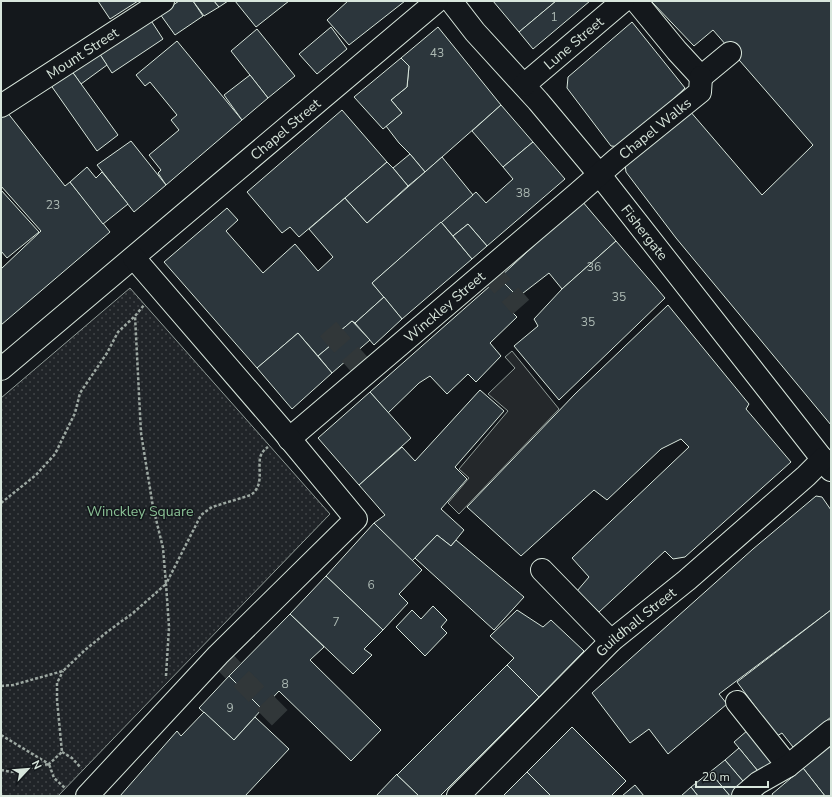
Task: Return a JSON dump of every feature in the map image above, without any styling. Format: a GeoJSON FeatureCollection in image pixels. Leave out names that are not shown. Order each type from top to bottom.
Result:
{"type":"FeatureCollection","features":[{"type":"Feature","properties":{"kind":"street","name":"Mount Street"},"geometry":{"type":"LineString","coordinates":[[1,106],[163,1]]}},
{"type":"Feature","properties":{"kind":"street","name":"Chapel Street"},"geometry":{"type":"LineString","coordinates":[[134,258],[437,1]]}},
{"type":"Feature","properties":{"kind":"street","name":"Fishergate"},"geometry":{"type":"LineString","coordinates":[[451,1],[475,32],[524,85],[599,174],[827,464]]}},
{"type":"Feature","properties":{"kind":"street"},"geometry":{"type":"LineString","coordinates":[[636,1],[677,51],[702,77],[730,53]]}},
{"type":"Feature","properties":{"kind":"street","name":"Lune Street"},"geometry":{"type":"LineString","coordinates":[[524,85],[612,4]]}},
{"type":"Feature","properties":{"kind":"street","name":"Chapel Walks"},"geometry":{"type":"LineString","coordinates":[[599,174],[700,92],[702,77]]}},
{"type":"Feature","properties":{"kind":"street","name":"Winckley Street"},"geometry":{"type":"LineString","coordinates":[[287,435],[577,194],[599,174]]}},
{"type":"Feature","properties":{"kind":"street"},"geometry":{"type":"LineString","coordinates":[[1,369],[134,258],[287,435],[356,518],[77,793]]}},
{"type":"Feature","properties":{"kind":"street","name":"Guildhall Street"},"geometry":{"type":"LineString","coordinates":[[458,796],[611,641],[688,580],[806,476],[827,464]]}},
{"type":"Feature","properties":{"kind":"street"},"geometry":{"type":"LineString","coordinates":[[542,570],[611,641]]}},
{"type":"Feature","properties":{"kind":"street"},"geometry":{"type":"LineString","coordinates":[[737,702],[788,766]]}},
{"type":"Feature","properties":{"kind":"street"},"geometry":{"type":"LineString","coordinates":[[743,796],[758,784],[788,766],[831,731]]}},
{"type":"Feature","properties":{"kind":"path"},"geometry":{"type":"LineString","coordinates":[[1,503],[36,475],[56,454],[75,413],[80,393],[107,353],[118,332],[135,316],[141,433],[153,507],[163,548],[166,584],[169,627],[165,681]]}},
{"type":"Feature","properties":{"kind":"path"},"geometry":{"type":"LineString","coordinates":[[1,770],[10,772],[49,764],[62,752],[57,700],[57,683],[63,671],[85,650],[133,613],[166,584],[201,515],[212,507],[251,494],[255,491],[260,479],[260,458],[262,452],[287,435]]}},
{"type":"Feature","properties":{"kind":"path"},"geometry":{"type":"LineString","coordinates":[[1,686],[13,685],[63,671]]}},
{"type":"Feature","properties":{"kind":"path"},"geometry":{"type":"LineString","coordinates":[[1,735],[49,764],[54,778],[77,793]]}},
{"type":"Feature","properties":{"kind":"green space","name":"Winckley Square"},"geometry":{"type":"Polygon","coordinates":[[[130,288],[330,514],[58,796],[1,796],[1,398],[130,288]]]}},
{"type":"Feature","properties":{"kind":"shaded area"},"geometry":{"type":"Polygon","coordinates":[[[512,351],[559,409],[459,514],[448,503],[469,478],[459,469],[508,411],[488,394],[515,368],[505,357],[512,351]]]}},
{"type":"Feature","properties":{"kind":"building"},"geometry":{"type":"Polygon","coordinates":[[[98,1],[138,1],[110,19],[98,1]]]}},
{"type":"Feature","properties":{"kind":"building"},"geometry":{"type":"Polygon","coordinates":[[[179,1],[193,1],[203,16],[175,35],[160,14],[179,1]]]}},
{"type":"Feature","properties":{"kind":"building"},"geometry":{"type":"Polygon","coordinates":[[[193,1],[214,1],[219,7],[204,16],[193,1]]]}},
{"type":"Feature","properties":{"kind":"building"},"geometry":{"type":"Polygon","coordinates":[[[214,1],[228,1],[219,7],[214,1]]]}},
{"type":"Feature","properties":{"kind":"building"},"geometry":{"type":"Polygon","coordinates":[[[235,1],[289,1],[256,27],[235,1]]]}},
{"type":"Feature","properties":{"kind":"building"},"geometry":{"type":"Polygon","coordinates":[[[348,1],[405,1],[349,45],[327,20],[348,1]]]}},
{"type":"Feature","properties":{"kind":"building"},"geometry":{"type":"Polygon","coordinates":[[[493,1],[556,1],[519,32],[493,1]]]}},
{"type":"Feature","properties":{"kind":"building"},"geometry":{"type":"Polygon","coordinates":[[[556,1],[590,1],[533,49],[519,32],[556,1]]]}},
{"type":"Feature","properties":{"kind":"building"},"geometry":{"type":"Polygon","coordinates":[[[651,1],[831,1],[831,425],[676,238],[626,172],[625,164],[689,110],[762,195],[813,145],[713,30],[694,46],[651,1]]]}},
{"type":"Feature","properties":{"kind":"building"},"geometry":{"type":"Polygon","coordinates":[[[150,19],[163,39],[112,73],[99,53],[150,19]]]}},
{"type":"Feature","properties":{"kind":"building"},"geometry":{"type":"Polygon","coordinates":[[[632,22],[685,88],[623,147],[611,146],[567,88],[568,77],[632,22]]]}},
{"type":"Feature","properties":{"kind":"building"},"geometry":{"type":"Polygon","coordinates":[[[331,27],[347,49],[317,74],[299,54],[331,27]]]}},
{"type":"Feature","properties":{"kind":"building"},"geometry":{"type":"Polygon","coordinates":[[[438,27],[501,105],[425,172],[386,126],[402,113],[391,100],[407,87],[409,66],[401,58],[438,27]]]}},
{"type":"Feature","properties":{"kind":"building"},"geometry":{"type":"Polygon","coordinates":[[[257,29],[295,76],[268,98],[231,51],[257,29]]]}},
{"type":"Feature","properties":{"kind":"building"},"geometry":{"type":"Polygon","coordinates":[[[177,41],[242,120],[166,185],[158,173],[161,170],[149,155],[179,130],[171,120],[177,115],[150,82],[145,86],[136,75],[177,41]]]}},
{"type":"Feature","properties":{"kind":"building"},"geometry":{"type":"Polygon","coordinates":[[[99,53],[107,65],[81,84],[71,70],[99,53]]]}},
{"type":"Feature","properties":{"kind":"building"},"geometry":{"type":"Polygon","coordinates":[[[401,58],[409,66],[407,87],[391,100],[402,113],[383,129],[354,97],[401,58]]]}},
{"type":"Feature","properties":{"kind":"building"},"geometry":{"type":"Polygon","coordinates":[[[71,70],[118,135],[97,151],[50,84],[71,70]]]}},
{"type":"Feature","properties":{"kind":"building"},"geometry":{"type":"Polygon","coordinates":[[[250,75],[268,98],[242,120],[224,95],[250,75]]]}},
{"type":"Feature","properties":{"kind":"building"},"geometry":{"type":"Polygon","coordinates":[[[501,105],[533,142],[503,167],[472,131],[501,105]]]}},
{"type":"Feature","properties":{"kind":"building"},"geometry":{"type":"Polygon","coordinates":[[[342,110],[387,162],[299,237],[290,227],[282,233],[247,192],[342,110]]]}},
{"type":"Feature","properties":{"kind":"building"},"geometry":{"type":"Polygon","coordinates":[[[7,112],[65,186],[70,182],[110,232],[1,325],[1,269],[41,231],[1,186],[1,116],[7,112]]]}},
{"type":"Feature","properties":{"kind":"building"},"geometry":{"type":"Polygon","coordinates":[[[131,141],[166,185],[134,212],[97,165],[131,141]]]}},
{"type":"Feature","properties":{"kind":"building"},"geometry":{"type":"Polygon","coordinates":[[[533,142],[565,179],[487,246],[468,224],[453,236],[441,222],[476,192],[486,203],[513,179],[503,167],[533,142]]]}},
{"type":"Feature","properties":{"kind":"building"},"geometry":{"type":"Polygon","coordinates":[[[410,154],[425,172],[408,186],[393,168],[410,154]]]}},
{"type":"Feature","properties":{"kind":"building"},"geometry":{"type":"Polygon","coordinates":[[[442,157],[473,195],[372,283],[384,297],[355,323],[352,321],[339,332],[342,336],[318,356],[298,333],[257,368],[164,262],[227,208],[238,220],[226,231],[263,273],[295,244],[318,271],[333,257],[309,229],[345,198],[367,223],[442,157]]]}},
{"type":"Feature","properties":{"kind":"building"},"geometry":{"type":"Polygon","coordinates":[[[387,162],[408,186],[367,223],[345,198],[387,162]]]}},
{"type":"Feature","properties":{"kind":"building"},"geometry":{"type":"Polygon","coordinates":[[[87,167],[96,178],[102,172],[128,204],[103,224],[70,182],[87,167]]]}},
{"type":"Feature","properties":{"kind":"building"},"geometry":{"type":"Polygon","coordinates":[[[1,190],[39,232],[7,258],[1,251],[1,190]]]}},
{"type":"Feature","properties":{"kind":"building"},"geometry":{"type":"Polygon","coordinates":[[[582,201],[616,241],[562,289],[549,273],[518,297],[499,278],[582,201]]]}},
{"type":"Feature","properties":{"kind":"building"},"geometry":{"type":"Polygon","coordinates":[[[441,222],[472,259],[402,319],[372,283],[441,222]]]}},
{"type":"Feature","properties":{"kind":"building"},"geometry":{"type":"Polygon","coordinates":[[[468,224],[487,246],[472,259],[453,236],[468,224]]]}},
{"type":"Feature","properties":{"kind":"building"},"geometry":{"type":"Polygon","coordinates":[[[616,241],[665,298],[559,400],[514,346],[538,326],[534,319],[562,289],[616,241]]]}},
{"type":"Feature","properties":{"kind":"building"},"geometry":{"type":"Polygon","coordinates":[[[499,278],[518,297],[507,307],[517,317],[490,343],[501,356],[476,382],[468,374],[447,394],[430,376],[419,383],[388,413],[370,392],[499,278]]]}},
{"type":"Feature","properties":{"kind":"building"},"geometry":{"type":"Polygon","coordinates":[[[384,297],[402,319],[374,345],[355,323],[384,297]]]}},
{"type":"Feature","properties":{"kind":"building"},"geometry":{"type":"Polygon","coordinates":[[[668,305],[749,404],[746,409],[791,462],[685,557],[673,559],[665,551],[599,612],[577,591],[589,577],[572,558],[689,447],[681,439],[661,449],[607,500],[594,490],[521,556],[467,507],[575,394],[668,305]]]}},
{"type":"Feature","properties":{"kind":"building"},"geometry":{"type":"Polygon","coordinates":[[[352,321],[370,340],[332,373],[318,356],[342,336],[339,332],[352,321]]]}},
{"type":"Feature","properties":{"kind":"building"},"geometry":{"type":"Polygon","coordinates":[[[298,333],[332,373],[292,409],[257,368],[298,333]]]}},
{"type":"Feature","properties":{"kind":"building"},"geometry":{"type":"Polygon","coordinates":[[[480,390],[504,411],[455,467],[467,479],[441,509],[464,530],[451,546],[437,535],[412,561],[374,523],[385,515],[359,485],[402,447],[415,461],[480,390]]]}},
{"type":"Feature","properties":{"kind":"building"},"geometry":{"type":"Polygon","coordinates":[[[370,392],[411,438],[359,485],[318,438],[370,392]]]}},
{"type":"Feature","properties":{"kind":"building"},"geometry":{"type":"Polygon","coordinates":[[[816,496],[822,497],[831,510],[831,610],[719,694],[727,704],[668,754],[649,729],[630,743],[592,693],[753,549],[816,496]]]}},
{"type":"Feature","properties":{"kind":"building"},"geometry":{"type":"Polygon","coordinates":[[[374,523],[422,570],[399,594],[408,603],[383,630],[326,576],[374,523]]]}},
{"type":"Feature","properties":{"kind":"building"},"geometry":{"type":"Polygon","coordinates":[[[437,535],[451,546],[456,540],[524,597],[494,630],[415,558],[437,535]]]}},
{"type":"Feature","properties":{"kind":"building"},"geometry":{"type":"Polygon","coordinates":[[[326,576],[383,630],[364,649],[372,655],[353,674],[290,614],[326,576]]]}},
{"type":"Feature","properties":{"kind":"building"},"geometry":{"type":"Polygon","coordinates":[[[433,606],[447,620],[441,627],[447,633],[425,656],[396,627],[412,610],[421,619],[433,606]]]}},
{"type":"Feature","properties":{"kind":"building"},"geometry":{"type":"Polygon","coordinates":[[[517,610],[543,627],[551,620],[584,651],[539,697],[507,665],[514,658],[490,636],[517,610]]]}},
{"type":"Feature","properties":{"kind":"building"},"geometry":{"type":"Polygon","coordinates":[[[831,610],[831,717],[793,747],[782,733],[777,736],[737,682],[831,610]]]}},
{"type":"Feature","properties":{"kind":"building"},"geometry":{"type":"Polygon","coordinates":[[[290,614],[324,647],[310,660],[381,730],[351,761],[279,691],[262,709],[229,676],[290,614]]]}},
{"type":"Feature","properties":{"kind":"building"},"geometry":{"type":"Polygon","coordinates":[[[507,665],[539,697],[440,796],[419,796],[397,775],[507,665]]]}},
{"type":"Feature","properties":{"kind":"building"},"geometry":{"type":"Polygon","coordinates":[[[229,676],[262,709],[234,740],[199,708],[229,676]]]}},
{"type":"Feature","properties":{"kind":"building"},"geometry":{"type":"Polygon","coordinates":[[[204,712],[234,740],[255,717],[289,749],[245,796],[120,796],[177,731],[181,736],[204,712]]]}},
{"type":"Feature","properties":{"kind":"building"},"geometry":{"type":"Polygon","coordinates":[[[572,727],[626,781],[611,796],[551,796],[527,772],[572,727]]]}},
{"type":"Feature","properties":{"kind":"building"},"geometry":{"type":"Polygon","coordinates":[[[748,730],[776,764],[762,776],[734,742],[748,730]]]}},
{"type":"Feature","properties":{"kind":"building"},"geometry":{"type":"Polygon","coordinates":[[[831,745],[831,796],[825,796],[803,768],[831,745]]]}},
{"type":"Feature","properties":{"kind":"building"},"geometry":{"type":"Polygon","coordinates":[[[739,748],[762,776],[748,787],[725,760],[739,748]]]}},
{"type":"Feature","properties":{"kind":"building"},"geometry":{"type":"Polygon","coordinates":[[[725,760],[748,787],[737,796],[730,796],[710,772],[725,760]]]}},
{"type":"Feature","properties":{"kind":"building"},"geometry":{"type":"Polygon","coordinates":[[[803,768],[825,796],[773,796],[772,794],[803,768]]]}},
{"type":"Feature","properties":{"kind":"building"},"geometry":{"type":"Polygon","coordinates":[[[527,772],[551,796],[503,796],[527,772]]]}},
{"type":"Feature","properties":{"kind":"building"},"geometry":{"type":"Polygon","coordinates":[[[710,772],[730,796],[698,796],[691,787],[710,772]]]}},
{"type":"Feature","properties":{"kind":"building"},"geometry":{"type":"Polygon","coordinates":[[[397,775],[419,796],[376,796],[397,775]]]}},
{"type":"Feature","properties":{"kind":"building"},"geometry":{"type":"Polygon","coordinates":[[[635,785],[644,796],[622,796],[635,785]]]}},
{"type":"Feature","properties":{"kind":"building"},"geometry":{"type":"Polygon","coordinates":[[[691,787],[698,796],[681,796],[691,787]]]}},
{"type":"Feature","properties":{"kind":"tunnel"},"geometry":{"type":"LineString","coordinates":[[488,270],[521,307]]}},
{"type":"Feature","properties":{"kind":"tunnel"},"geometry":{"type":"LineString","coordinates":[[328,329],[367,373]]}},
{"type":"Feature","properties":{"kind":"tunnel"},"geometry":{"type":"LineString","coordinates":[[218,655],[285,723]]}}]}
